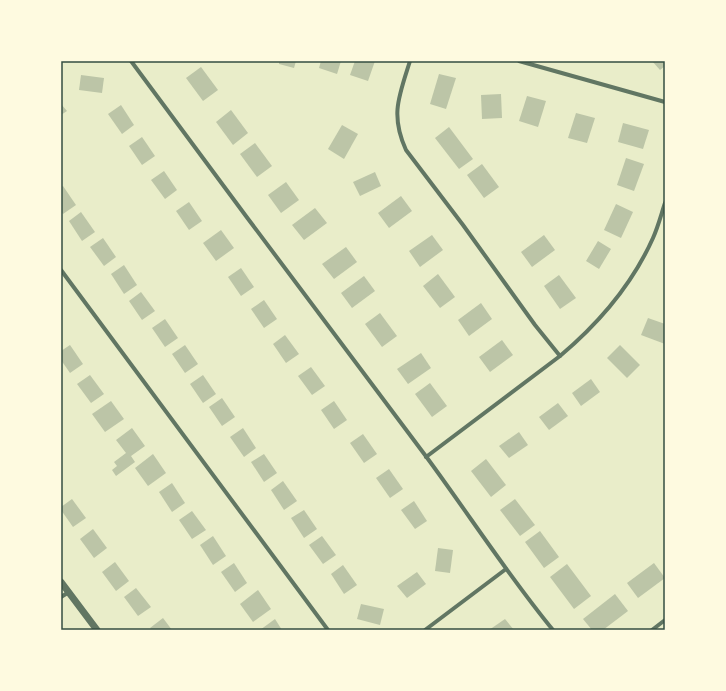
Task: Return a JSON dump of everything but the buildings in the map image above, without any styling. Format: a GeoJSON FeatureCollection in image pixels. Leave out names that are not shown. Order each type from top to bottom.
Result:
{"type":"FeatureCollection","features":[{"type":"Feature","properties":{"kind":"street"},"geometry":{"type":"LineString","coordinates":[[131,61],[426,457],[506,569],[553,630]]}},
{"type":"Feature","properties":{"kind":"street"},"geometry":{"type":"LineString","coordinates":[[410,61],[399,97],[397,110],[398,124],[406,150],[463,225],[535,325],[560,356]]}},
{"type":"Feature","properties":{"kind":"street"},"geometry":{"type":"LineString","coordinates":[[518,61],[665,102]]}},
{"type":"Feature","properties":{"kind":"street"},"geometry":{"type":"LineString","coordinates":[[426,457],[560,356],[596,323],[618,296],[637,268],[653,238],[665,203]]}},
{"type":"Feature","properties":{"kind":"street"},"geometry":{"type":"LineString","coordinates":[[61,270],[328,630]]}},
{"type":"Feature","properties":{"kind":"street"},"geometry":{"type":"LineString","coordinates":[[425,630],[506,569]]}},
{"type":"Feature","properties":{"kind":"street"},"geometry":{"type":"LineString","coordinates":[[61,582],[97,630]]}},
{"type":"Feature","properties":{"kind":"street"},"geometry":{"type":"LineString","coordinates":[[61,597],[69,592]]}},
{"type":"Feature","properties":{"kind":"street"},"geometry":{"type":"LineString","coordinates":[[652,630],[665,620]]}}]}
